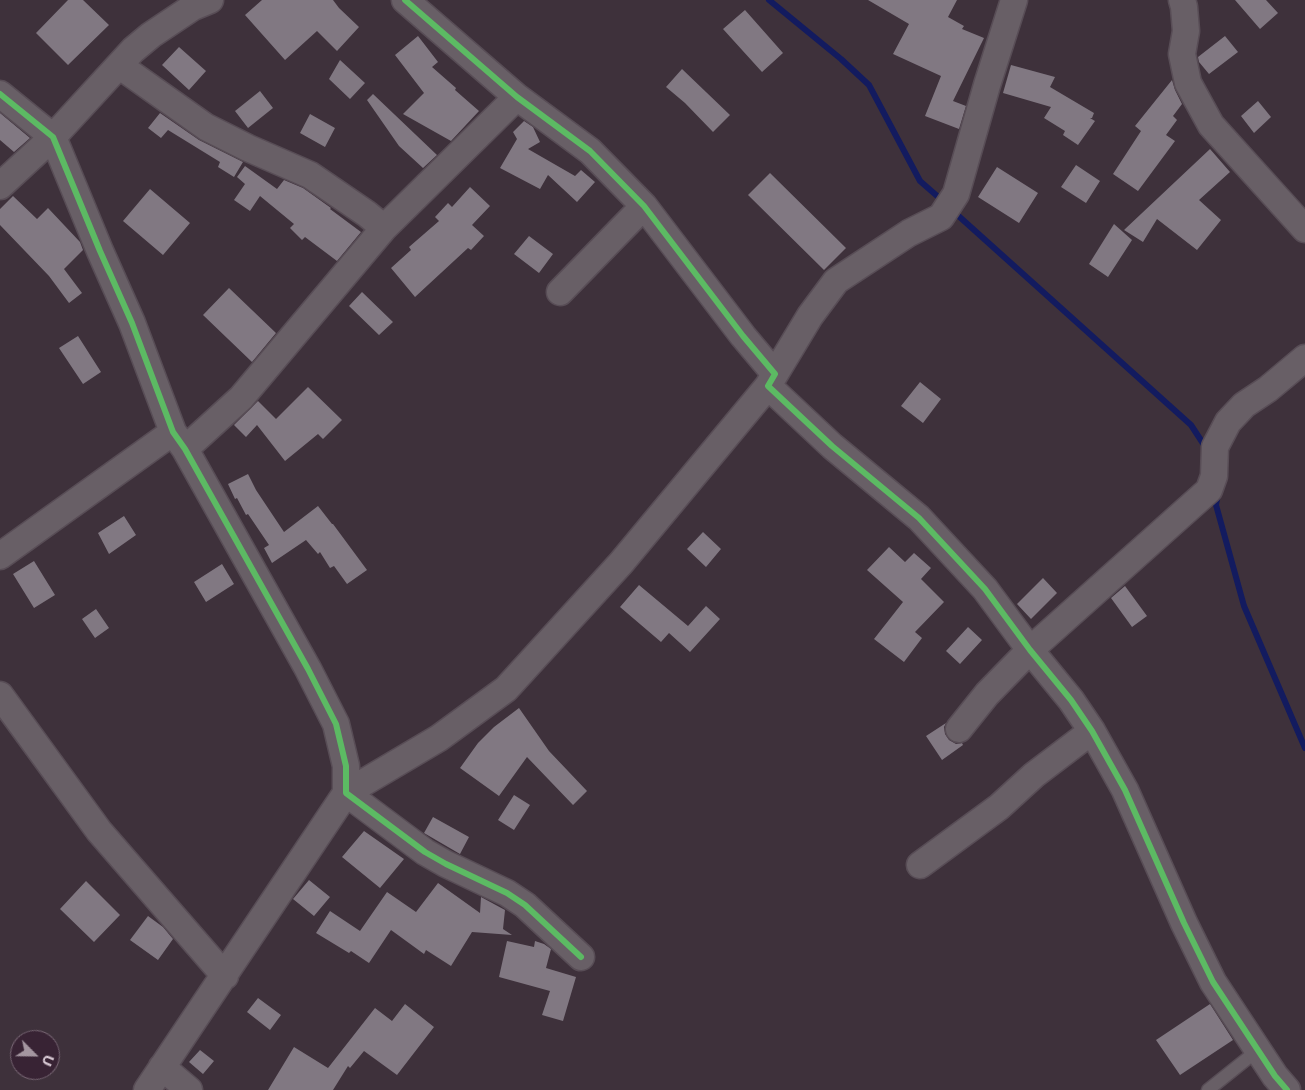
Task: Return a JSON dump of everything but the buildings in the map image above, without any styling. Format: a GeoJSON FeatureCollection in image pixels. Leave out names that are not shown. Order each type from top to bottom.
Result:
{"type":"FeatureCollection","features":[{"type":"Feature","properties":{"kind":"street"},"geometry":{"type":"LineString","coordinates":[[0,186],[53,137],[133,50],[151,35],[193,8],[210,0]]}},
{"type":"Feature","properties":{"kind":"street"},"geometry":{"type":"LineString","coordinates":[[405,0],[517,97],[590,151],[644,206],[743,336],[771,380],[832,446],[919,518],[985,589],[1092,731],[1125,790],[1180,914],[1213,982],[1275,1076],[1287,1090]]}},
{"type":"Feature","properties":{"kind":"street"},"geometry":{"type":"LineString","coordinates":[[147,1090],[346,793],[439,738],[506,689],[621,563],[771,380],[810,316],[836,281],[909,233],[941,217],[956,194],[987,85],[1014,0]]}},
{"type":"Feature","properties":{"kind":"street"},"geometry":{"type":"LineString","coordinates":[[1182,0],[1186,31],[1182,54],[1188,83],[1211,125],[1305,229]]}},
{"type":"Feature","properties":{"kind":"street"},"geometry":{"type":"LineString","coordinates":[[120,66],[206,127],[310,175],[384,228]]}},
{"type":"Feature","properties":{"kind":"street"},"geometry":{"type":"LineString","coordinates":[[0,94],[53,137],[132,323],[179,441],[308,668],[336,724],[346,766],[346,793]]}},
{"type":"Feature","properties":{"kind":"street"},"geometry":{"type":"LineString","coordinates":[[0,556],[179,441],[241,398],[384,228],[517,97]]}},
{"type":"Feature","properties":{"kind":"street"},"geometry":{"type":"LineString","coordinates":[[560,292],[644,206]]}},
{"type":"Feature","properties":{"kind":"street"},"geometry":{"type":"LineString","coordinates":[[959,729],[987,694],[1030,650],[1209,490],[1214,476],[1215,447],[1228,422],[1244,405],[1268,389],[1305,358]]}},
{"type":"Feature","properties":{"kind":"street"},"geometry":{"type":"LineString","coordinates":[[0,695],[98,830],[225,976]]}},
{"type":"Feature","properties":{"kind":"street"},"geometry":{"type":"LineString","coordinates":[[920,865],[999,807],[1034,775],[1092,731]]}},
{"type":"Feature","properties":{"kind":"street"},"geometry":{"type":"LineString","coordinates":[[346,793],[425,852],[507,893],[525,905],[581,957]]}},
{"type":"Feature","properties":{"kind":"street"},"geometry":{"type":"LineString","coordinates":[[162,1067],[189,1090]]}},
{"type":"Feature","properties":{"kind":"lane"},"geometry":{"type":"LineString","coordinates":[[1208,1090],[1258,1050]]}},
{"type":"Feature","properties":{"kind":"waterway"},"geometry":{"type":"LineString","coordinates":[[769,0],[841,59],[869,85],[920,181],[944,202]]}},
{"type":"Feature","properties":{"kind":"waterway"},"geometry":{"type":"LineString","coordinates":[[953,211],[1191,425],[1206,448]]}},
{"type":"Feature","properties":{"kind":"waterway"},"geometry":{"type":"LineString","coordinates":[[1218,493],[1216,505],[1244,606],[1305,748]]}},
{"type":"Feature","properties":{"kind":"cycle path"},"geometry":{"type":"LineString","coordinates":[[405,0],[517,97],[590,151],[644,206],[743,336],[775,374],[768,386],[832,446],[919,518],[985,589],[1030,650],[1071,700],[1092,731],[1125,790],[1184,923],[1213,982],[1275,1076],[1287,1090]]}},
{"type":"Feature","properties":{"kind":"cycle path"},"geometry":{"type":"LineString","coordinates":[[0,94],[53,137],[132,323],[173,432],[185,449],[308,669],[336,724],[346,766],[346,793],[425,852],[507,893],[525,905],[581,957]]}}]}
